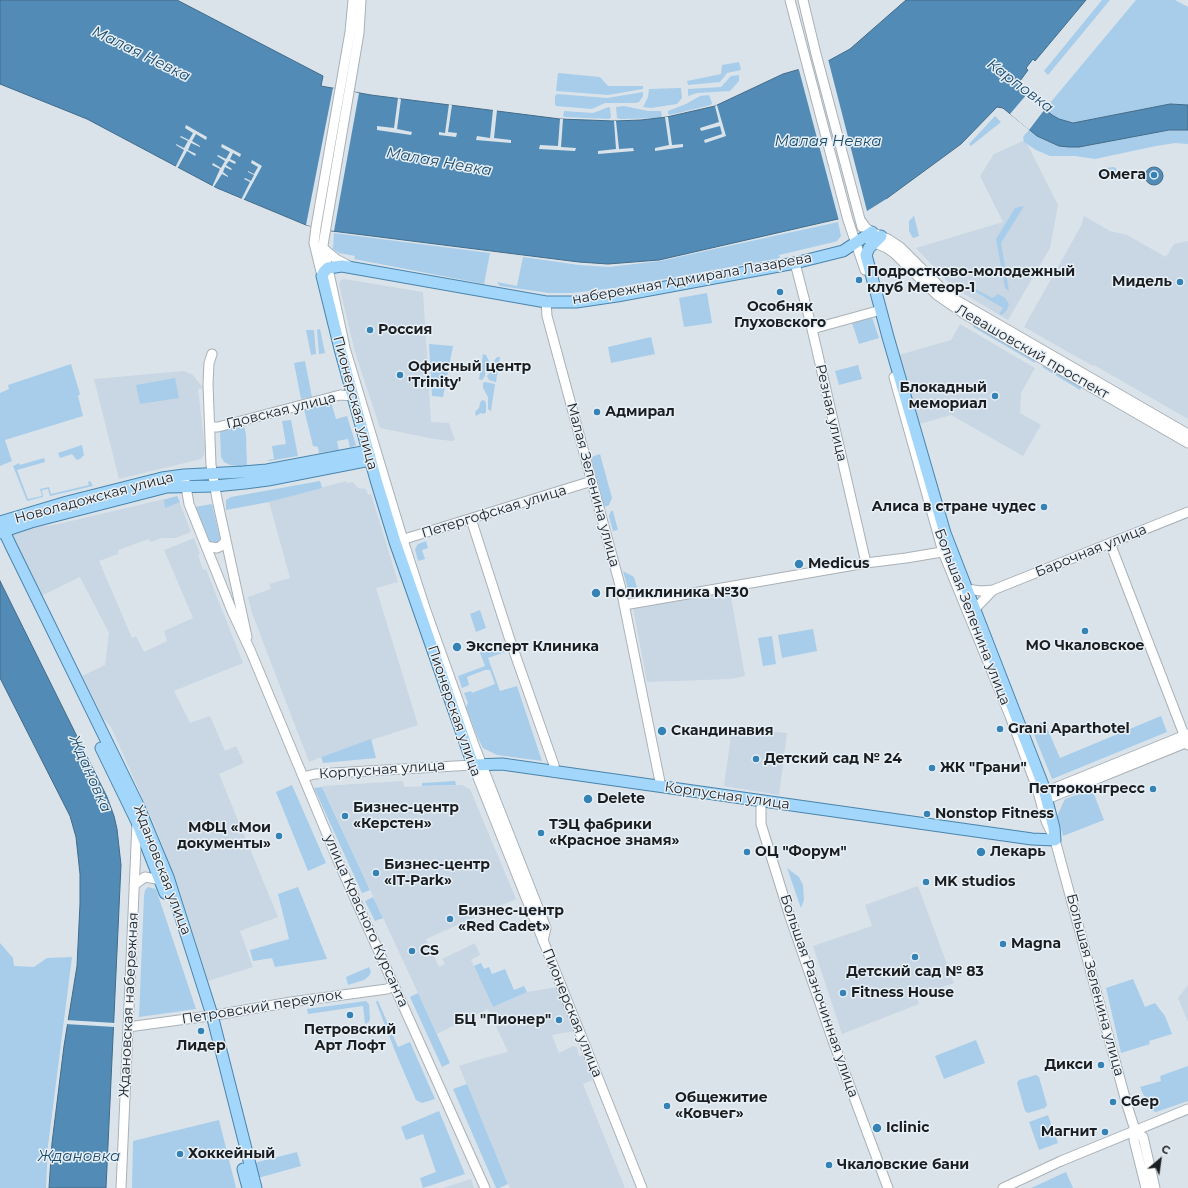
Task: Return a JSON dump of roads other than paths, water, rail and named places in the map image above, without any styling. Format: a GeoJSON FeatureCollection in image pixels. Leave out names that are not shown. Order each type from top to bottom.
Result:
{"type":"FeatureCollection","features":[{"type":"Feature","properties":{"kind":"main road","name":"набережная Адмирала Лазарева"},"geometry":{"type":"LineString","coordinates":[[325,272],[336,266],[350,267],[546,302],[576,302],[617,296],[795,263],[843,251],[867,243]]}},
{"type":"Feature","properties":{"kind":"main road","name":"Большая Зеленина улица"},"geometry":{"type":"LineString","coordinates":[[867,243],[878,311],[937,510],[947,551],[966,589],[1046,796],[1054,828],[1055,840]]}},
{"type":"Feature","properties":{"kind":"main road","name":"Пионерская улица"},"geometry":{"type":"LineString","coordinates":[[325,272],[340,349],[353,396],[399,541],[477,765]]}},
{"type":"Feature","properties":{"kind":"main road","name":"Новоладожская улица"},"geometry":{"type":"LineString","coordinates":[[1,531],[129,486],[162,478],[184,475],[243,472],[372,455]]}},
{"type":"Feature","properties":{"kind":"main road","name":"Новоладожская улица"},"geometry":{"type":"LineString","coordinates":[[1,531],[168,487],[214,486],[268,480],[372,455]]}},
{"type":"Feature","properties":{"kind":"main road","name":"Ждановская улица"},"geometry":{"type":"LineString","coordinates":[[1,531],[137,822],[162,883],[210,1016],[248,1188]]}},
{"type":"Feature","properties":{"kind":"main road","name":"Ждановская улица"},"geometry":{"type":"LineString","coordinates":[[1,531],[151,833],[168,877],[210,1016],[256,1188]]}},
{"type":"Feature","properties":{"kind":"main road","name":"Корпусная улица"},"geometry":{"type":"LineString","coordinates":[[477,765],[502,764],[761,802],[1026,838],[1055,840]]}},
{"type":"Feature","properties":{"kind":"street"},"geometry":{"type":"LineString","coordinates":[[325,272],[324,249],[320,228],[340,89],[350,32],[353,0]]}},
{"type":"Feature","properties":{"kind":"street"},"geometry":{"type":"LineString","coordinates":[[325,272],[314,244],[320,228],[350,91],[359,33],[362,0]]}},
{"type":"Feature","properties":{"kind":"street"},"geometry":{"type":"LineString","coordinates":[[790,0],[848,222],[867,243]]}},
{"type":"Feature","properties":{"kind":"street"},"geometry":{"type":"LineString","coordinates":[[803,0],[860,219],[866,228],[867,243]]}},
{"type":"Feature","properties":{"kind":"street","name":"Левашовский проспект"},"geometry":{"type":"LineString","coordinates":[[867,243],[900,247],[942,289],[968,308],[1188,434]]}},
{"type":"Feature","properties":{"kind":"street","name":"Левашовский проспект"},"geometry":{"type":"LineString","coordinates":[[867,243],[894,253],[937,295],[966,315],[1188,443]]}},
{"type":"Feature","properties":{"kind":"street"},"geometry":{"type":"LineString","coordinates":[[324,249],[336,259],[350,267]]}},
{"type":"Feature","properties":{"kind":"street","name":"Резная улица"},"geometry":{"type":"LineString","coordinates":[[795,263],[812,329],[866,563]]}},
{"type":"Feature","properties":{"kind":"street","name":"Пионерская улица"},"geometry":{"type":"LineString","coordinates":[[325,272],[372,455]]}},
{"type":"Feature","properties":{"kind":"street","name":"Малая Зеленина улица"},"geometry":{"type":"LineString","coordinates":[[546,302],[547,316],[624,606],[661,787]]}},
{"type":"Feature","properties":{"kind":"street"},"geometry":{"type":"LineString","coordinates":[[812,329],[878,311]]}},
{"type":"Feature","properties":{"kind":"street","name":"улица Красного Курсанта"},"geometry":{"type":"LineString","coordinates":[[212,354],[208,376],[212,473],[250,652]]}},
{"type":"Feature","properties":{"kind":"street","name":"Гдовская улица"},"geometry":{"type":"LineString","coordinates":[[210,427],[218,427],[340,395],[353,396]]}},
{"type":"Feature","properties":{"kind":"street","name":"улица Красного Курсанта"},"geometry":{"type":"LineString","coordinates":[[184,475],[189,504],[232,611],[339,863],[485,1188]]}},
{"type":"Feature","properties":{"kind":"street","name":"Петергофская улица"},"geometry":{"type":"LineString","coordinates":[[399,541],[592,481]]}},
{"type":"Feature","properties":{"kind":"street","name":"Барочная улица"},"geometry":{"type":"LineString","coordinates":[[966,589],[981,591],[993,590],[1188,512]]}},
{"type":"Feature","properties":{"kind":"street"},"geometry":{"type":"LineString","coordinates":[[471,519],[509,636],[554,765],[554,772]]}},
{"type":"Feature","properties":{"kind":"street"},"geometry":{"type":"LineString","coordinates":[[206,546],[217,548],[226,541]]}},
{"type":"Feature","properties":{"kind":"street"},"geometry":{"type":"LineString","coordinates":[[1046,796],[1187,740],[1110,543]]}},
{"type":"Feature","properties":{"kind":"street"},"geometry":{"type":"LineString","coordinates":[[624,606],[866,563],[947,551]]}},
{"type":"Feature","properties":{"kind":"street","name":"Большая Зеленина улица"},"geometry":{"type":"LineString","coordinates":[[947,551],[1037,788],[1046,821],[1055,840],[1135,1130],[1134,1140],[1146,1188]]}},
{"type":"Feature","properties":{"kind":"street","name":"Барочная улица"},"geometry":{"type":"LineString","coordinates":[[974,610],[993,590]]}},
{"type":"Feature","properties":{"kind":"street","name":"Пионерская улица"},"geometry":{"type":"LineString","coordinates":[[477,765],[546,928],[543,941]]}},
{"type":"Feature","properties":{"kind":"street","name":"Пионерская улица"},"geometry":{"type":"LineString","coordinates":[[477,765],[543,941],[642,1188]]}},
{"type":"Feature","properties":{"kind":"street","name":"Корпусная улица"},"geometry":{"type":"LineString","coordinates":[[303,777],[323,774],[477,765]]}},
{"type":"Feature","properties":{"kind":"street","name":"Большая Разночинная улица"},"geometry":{"type":"LineString","coordinates":[[761,802],[761,824],[800,946],[833,1041],[888,1188]]}},
{"type":"Feature","properties":{"kind":"street","name":"Ждановская набережная"},"geometry":{"type":"LineString","coordinates":[[121,1188],[137,822]]}},
{"type":"Feature","properties":{"kind":"street"},"geometry":{"type":"LineString","coordinates":[[134,885],[144,877],[156,878],[162,883]]}},
{"type":"Feature","properties":{"kind":"street","name":"Петровский переулок"},"geometry":{"type":"LineString","coordinates":[[128,1027],[387,989],[394,986]]}},
{"type":"Feature","properties":{"kind":"street"},"geometry":{"type":"LineString","coordinates":[[1005,1188],[1061,1161],[1188,1109]]}},
{"type":"Feature","properties":{"kind":"street","name":"Большая Зеленина улица"},"geometry":{"type":"LineString","coordinates":[[1135,1130],[1143,1137],[1156,1188]]}},
{"type":"Feature","properties":{"kind":"street"},"geometry":{"type":"LineString","coordinates":[[629,1156],[638,1165],[649,1188]]}},
{"type":"Feature","properties":{"kind":"water","name":"Малая Невка"},"geometry":{"type":"Polygon","coordinates":[[[0,0],[177,0],[323,76],[321,86],[371,95],[560,119],[614,121],[667,117],[715,106],[783,74],[828,61],[850,49],[906,0],[1086,0],[1035,61],[1033,59],[1026,68],[1028,70],[1020,81],[1020,88],[1052,115],[1059,119],[1073,123],[1170,104],[1188,105],[1188,130],[1169,130],[1079,147],[1059,146],[1037,136],[1003,108],[997,107],[961,144],[868,211],[659,260],[608,264],[579,262],[332,231],[306,225],[217,188],[87,119],[0,84],[0,0]]]}},
{"type":"Feature","properties":{"kind":"water","name":"Омега"},"geometry":{"type":"Polygon","coordinates":[[[1154,167],[1160,170],[1163,176],[1160,182],[1154,185],[1148,182],[1145,176],[1148,170],[1154,167]]]}},
{"type":"Feature","properties":{"kind":"water","name":"Ждановка"},"geometry":{"type":"Polygon","coordinates":[[[0,581],[107,797],[117,829],[121,865],[106,1188],[49,1188],[52,1143],[64,1046],[77,966],[80,874],[76,837],[70,816],[0,678],[0,581]]]}},
{"type":"Feature","properties":{"kind":"place","name":"Омега"},"geometry":{"type":"Point","coordinates":[1154,175]}},
{"type":"Feature","properties":{"kind":"place","name":"Подростково-молодежный клуб Метеор-1"},"geometry":{"type":"Point","coordinates":[859,280]}},
{"type":"Feature","properties":{"kind":"place","name":"Мидель"},"geometry":{"type":"Point","coordinates":[1180,282]}},
{"type":"Feature","properties":{"kind":"place","name":"Особняк Глуховского"},"geometry":{"type":"Point","coordinates":[780,292]}},
{"type":"Feature","properties":{"kind":"place","name":"Россия"},"geometry":{"type":"Point","coordinates":[370,330]}},
{"type":"Feature","properties":{"kind":"place","name":"Офисный центр 'Trinity'"},"geometry":{"type":"Point","coordinates":[400,375]}},
{"type":"Feature","properties":{"kind":"place","name":"Блокадный мемориал"},"geometry":{"type":"Point","coordinates":[995,396]}},
{"type":"Feature","properties":{"kind":"place","name":"Адмирал"},"geometry":{"type":"Point","coordinates":[597,412]}},
{"type":"Feature","properties":{"kind":"place","name":"Алиса в стране чудес"},"geometry":{"type":"Point","coordinates":[1044,507]}},
{"type":"Feature","properties":{"kind":"place","name":"Medicus"},"geometry":{"type":"Point","coordinates":[799,564]}},
{"type":"Feature","properties":{"kind":"place","name":"Поликлиника №30"},"geometry":{"type":"Point","coordinates":[596,593]}},
{"type":"Feature","properties":{"kind":"place","name":"МО Чкаловское"},"geometry":{"type":"Point","coordinates":[1085,631]}},
{"type":"Feature","properties":{"kind":"place","name":"Эксперт Клиника"},"geometry":{"type":"Point","coordinates":[457,647]}},
{"type":"Feature","properties":{"kind":"place","name":"Grani Aparthotel"},"geometry":{"type":"Point","coordinates":[1000,729]}},
{"type":"Feature","properties":{"kind":"place","name":"Скандинавия"},"geometry":{"type":"Point","coordinates":[662,731]}},
{"type":"Feature","properties":{"kind":"place","name":"Детский сад № 24"},"geometry":{"type":"Point","coordinates":[756,759]}},
{"type":"Feature","properties":{"kind":"place","name":"ЖК \"Грани\""},"geometry":{"type":"Point","coordinates":[932,768]}},
{"type":"Feature","properties":{"kind":"place","name":"Петроконгресс"},"geometry":{"type":"Point","coordinates":[1153,789]}},
{"type":"Feature","properties":{"kind":"place","name":"Delete"},"geometry":{"type":"Point","coordinates":[588,799]}},
{"type":"Feature","properties":{"kind":"place","name":"Nonstop Fitness"},"geometry":{"type":"Point","coordinates":[927,814]}},
{"type":"Feature","properties":{"kind":"place","name":"Бизнес-центр «Керстен»"},"geometry":{"type":"Point","coordinates":[345,816]}},
{"type":"Feature","properties":{"kind":"place","name":"ТЭЦ фабрики «Красное знамя»"},"geometry":{"type":"Point","coordinates":[541,833]}},
{"type":"Feature","properties":{"kind":"place","name":"МФЦ «Мои документы»"},"geometry":{"type":"Point","coordinates":[279,836]}},
{"type":"Feature","properties":{"kind":"place","name":"ОЦ \"Форум\""},"geometry":{"type":"Point","coordinates":[747,852]}},
{"type":"Feature","properties":{"kind":"place","name":"Лекарь"},"geometry":{"type":"Point","coordinates":[981,852]}},
{"type":"Feature","properties":{"kind":"place","name":"Бизнес-центр «IT-Park»"},"geometry":{"type":"Point","coordinates":[376,873]}},
{"type":"Feature","properties":{"kind":"place","name":"MK studios"},"geometry":{"type":"Point","coordinates":[926,882]}},
{"type":"Feature","properties":{"kind":"place","name":"Бизнес-центр «Red Cadet»"},"geometry":{"type":"Point","coordinates":[450,919]}},
{"type":"Feature","properties":{"kind":"place","name":"Magna"},"geometry":{"type":"Point","coordinates":[1003,944]}},
{"type":"Feature","properties":{"kind":"place","name":"CS"},"geometry":{"type":"Point","coordinates":[412,951]}},
{"type":"Feature","properties":{"kind":"place","name":"Детский сад № 83"},"geometry":{"type":"Point","coordinates":[915,957]}},
{"type":"Feature","properties":{"kind":"place","name":"Fitness House"},"geometry":{"type":"Point","coordinates":[843,993]}},
{"type":"Feature","properties":{"kind":"place","name":"Петровский Арт Лофт"},"geometry":{"type":"Point","coordinates":[350,1015]}},
{"type":"Feature","properties":{"kind":"place","name":"БЦ \"Пионер\""},"geometry":{"type":"Point","coordinates":[559,1020]}},
{"type":"Feature","properties":{"kind":"place","name":"Лидер"},"geometry":{"type":"Point","coordinates":[201,1031]}},
{"type":"Feature","properties":{"kind":"place","name":"Дикси"},"geometry":{"type":"Point","coordinates":[1101,1065]}},
{"type":"Feature","properties":{"kind":"place","name":"Сбер"},"geometry":{"type":"Point","coordinates":[1113,1102]}},
{"type":"Feature","properties":{"kind":"place","name":"Общежитие «Ковчег»"},"geometry":{"type":"Point","coordinates":[667,1106]}},
{"type":"Feature","properties":{"kind":"place","name":"Iclinic"},"geometry":{"type":"Point","coordinates":[877,1128]}},
{"type":"Feature","properties":{"kind":"place","name":"Магнит"},"geometry":{"type":"Point","coordinates":[1105,1132]}},
{"type":"Feature","properties":{"kind":"place","name":"Хоккейный"},"geometry":{"type":"Point","coordinates":[180,1154]}},
{"type":"Feature","properties":{"kind":"place","name":"Чкаловские бани"},"geometry":{"type":"Point","coordinates":[829,1165]}},
{"type":"Feature","properties":{"kind":"water label","name":"Карповка"},"geometry":{"type":"Point","coordinates":[1020,86]}}]}
